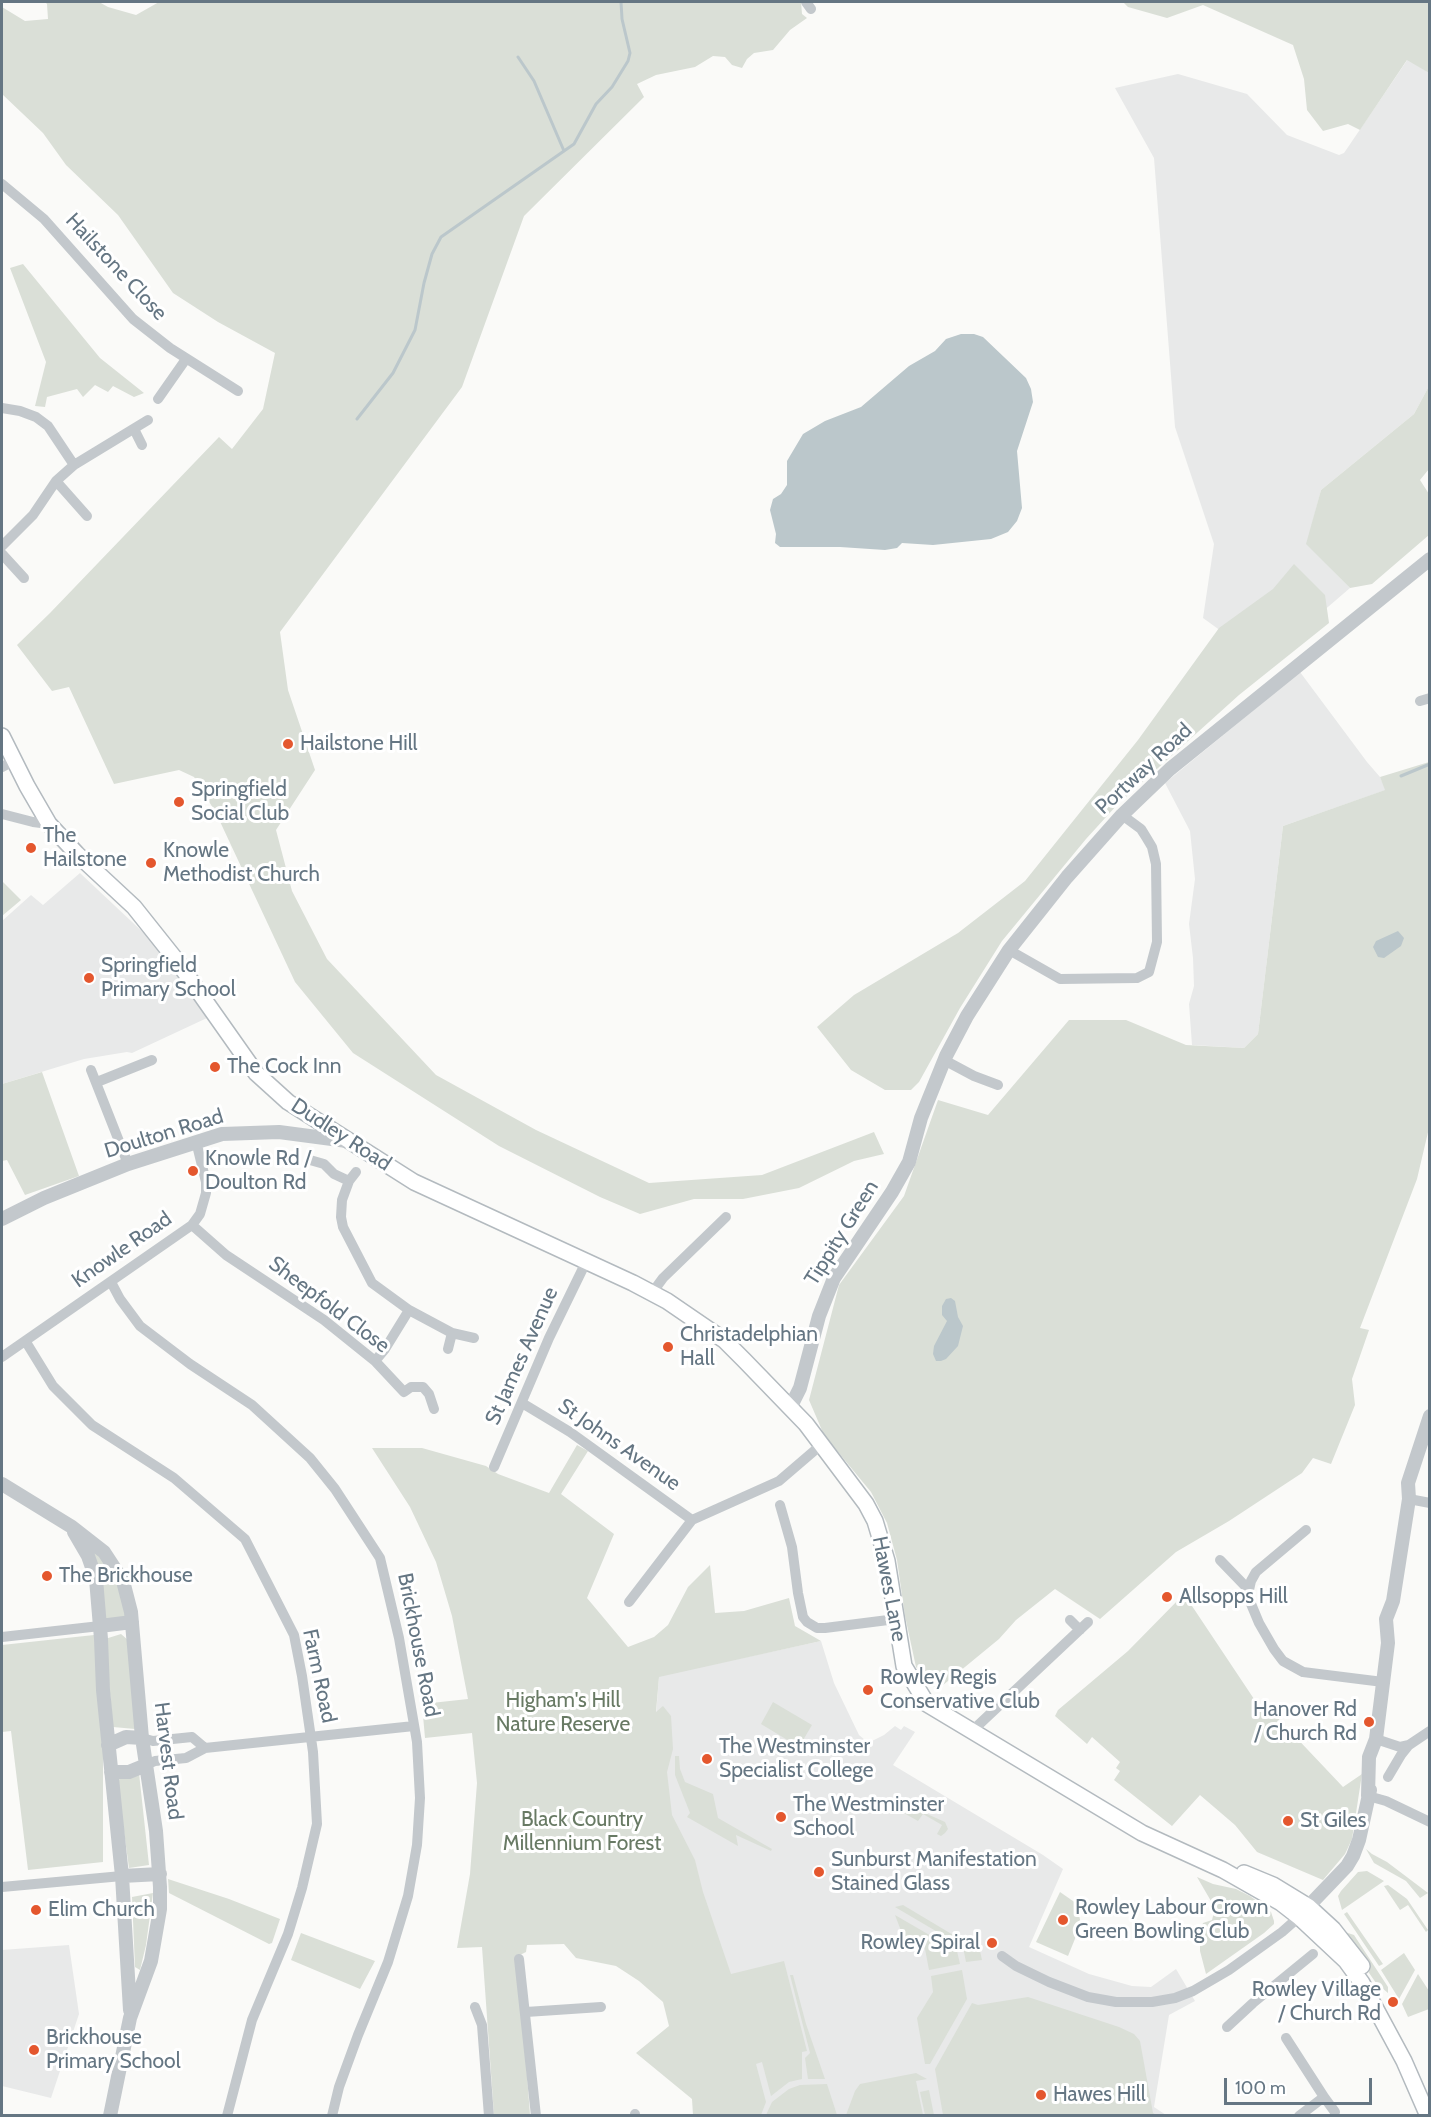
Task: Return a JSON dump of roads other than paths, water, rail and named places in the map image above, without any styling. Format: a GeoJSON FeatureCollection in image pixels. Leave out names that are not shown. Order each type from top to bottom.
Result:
{"type":"FeatureCollection","features":[{"type":"Feature","properties":{"kind":"main road","name":"Dudley Road"},"geometry":{"type":"LineString","coordinates":[[2,736],[7,764],[49,824],[77,854],[127,900],[153,930],[256,1072],[288,1102],[414,1182],[652,1293],[684,1311],[724,1340],[791,1406]]}},
{"type":"Feature","properties":{"kind":"main road","name":"Hawes Lane"},"geometry":{"type":"LineString","coordinates":[[791,1406],[866,1504],[875,1521],[887,1561],[904,1666],[927,1704],[1142,1833],[1192,1856],[1254,1876],[1279,1888],[1304,1912]]}},
{"type":"Feature","properties":{"kind":"main road"},"geometry":{"type":"LineString","coordinates":[[1304,1912],[1334,1929],[1361,1965],[1390,2013],[1430,2096]]}},
{"type":"Feature","properties":{"kind":"main road"},"geometry":{"type":"LineString","coordinates":[[1304,1912],[1362,1983],[1404,2061],[1428,2115]]}},
{"type":"Feature","properties":{"kind":"street","name":"Hailstone Close"},"geometry":{"type":"LineString","coordinates":[[2,184],[44,219],[133,319],[186,359],[238,391]]}},
{"type":"Feature","properties":{"kind":"street"},"geometry":{"type":"LineString","coordinates":[[158,399],[186,359]]}},
{"type":"Feature","properties":{"kind":"street"},"geometry":{"type":"LineString","coordinates":[[2,408],[36,417],[48,426],[74,465]]}},
{"type":"Feature","properties":{"kind":"street"},"geometry":{"type":"LineString","coordinates":[[2,546],[33,516],[56,481],[74,465],[148,420]]}},
{"type":"Feature","properties":{"kind":"street"},"geometry":{"type":"LineString","coordinates":[[134,429],[142,445]]}},
{"type":"Feature","properties":{"kind":"street"},"geometry":{"type":"LineString","coordinates":[[56,481],[87,516]]}},
{"type":"Feature","properties":{"kind":"street"},"geometry":{"type":"LineString","coordinates":[[2,554],[24,578]]}},
{"type":"Feature","properties":{"kind":"street","name":"Portway Road"},"geometry":{"type":"LineString","coordinates":[[921,1118],[944,1060],[966,1016],[1009,950],[1067,877],[1122,815],[1170,769],[1430,559]]}},
{"type":"Feature","properties":{"kind":"street"},"geometry":{"type":"LineString","coordinates":[[2,814],[49,824]]}},
{"type":"Feature","properties":{"kind":"street"},"geometry":{"type":"LineString","coordinates":[[1009,950],[1060,979],[1137,978],[1149,972],[1157,942],[1156,864],[1152,848],[1141,829],[1122,815]]}},
{"type":"Feature","properties":{"kind":"street"},"geometry":{"type":"LineString","coordinates":[[97,1082],[152,1060]]}},
{"type":"Feature","properties":{"kind":"street"},"geometry":{"type":"LineString","coordinates":[[944,1060],[974,1076],[998,1085]]}},
{"type":"Feature","properties":{"kind":"street"},"geometry":{"type":"LineString","coordinates":[[91,1070],[128,1164]]}},
{"type":"Feature","properties":{"kind":"street","name":"Tippity Green"},"geometry":{"type":"LineString","coordinates":[[791,1406],[800,1388],[827,1293],[834,1278],[892,1192],[909,1162],[921,1118]]}},
{"type":"Feature","properties":{"kind":"street","name":"Doulton Road"},"geometry":{"type":"LineString","coordinates":[[2,1219],[44,1198],[128,1164],[222,1134],[279,1132],[348,1141]]}},
{"type":"Feature","properties":{"kind":"street","name":"Knowle Road"},"geometry":{"type":"LineString","coordinates":[[2,1357],[192,1225],[200,1214],[206,1194],[206,1182],[196,1141]]}},
{"type":"Feature","properties":{"kind":"street"},"geometry":{"type":"LineString","coordinates":[[310,1160],[324,1164],[334,1174],[353,1177],[341,1208],[343,1227],[372,1283],[409,1310],[452,1333],[474,1338]]}},
{"type":"Feature","properties":{"kind":"street"},"geometry":{"type":"LineString","coordinates":[[652,1293],[663,1278],[726,1217]]}},
{"type":"Feature","properties":{"kind":"street","name":"Sheepfold Close"},"geometry":{"type":"LineString","coordinates":[[192,1225],[226,1255],[324,1320],[375,1361],[404,1392],[417,1386],[427,1390],[434,1409]]}},
{"type":"Feature","properties":{"kind":"street","name":"St James Avenue"},"geometry":{"type":"LineString","coordinates":[[494,1467],[549,1338],[586,1263]]}},
{"type":"Feature","properties":{"kind":"street","name":"Brickhouse Road"},"geometry":{"type":"LineString","coordinates":[[111,1282],[120,1299],[140,1326],[190,1364],[252,1405],[310,1458],[335,1489],[380,1558],[399,1638],[417,1742],[420,1798],[417,1845],[408,1896],[388,1962],[339,2087],[333,2115]]}},
{"type":"Feature","properties":{"kind":"street"},"geometry":{"type":"LineString","coordinates":[[375,1361],[409,1310]]}},
{"type":"Feature","properties":{"kind":"street"},"geometry":{"type":"LineString","coordinates":[[448,1349],[452,1333]]}},
{"type":"Feature","properties":{"kind":"street","name":"Farm Road"},"geometry":{"type":"LineString","coordinates":[[26,1342],[53,1386],[92,1425],[174,1478],[245,1539],[294,1635],[311,1736],[317,1824],[302,1888],[288,1934],[252,2020],[227,2115]]}},
{"type":"Feature","properties":{"kind":"street","name":"St Johns Avenue"},"geometry":{"type":"LineString","coordinates":[[522,1403],[570,1432],[693,1520]]}},
{"type":"Feature","properties":{"kind":"street"},"geometry":{"type":"LineString","coordinates":[[1002,1956],[1016,1966],[1079,1994],[1116,2002],[1152,2002],[1175,1998],[1219,1976],[1282,1932],[1347,1866],[1359,1840],[1368,1796],[1377,1768],[1376,1739],[1388,1643],[1396,1620],[1393,1601],[1409,1499],[1407,1483],[1430,1416]]}},
{"type":"Feature","properties":{"kind":"street"},"geometry":{"type":"LineString","coordinates":[[630,1602],[693,1520],[779,1481],[821,1445]]}},
{"type":"Feature","properties":{"kind":"street","name":"Harvest Road"},"geometry":{"type":"LineString","coordinates":[[2,1484],[72,1527],[104,1552],[115,1566],[128,1595],[142,1738],[156,1831],[160,1909],[151,1960],[130,2018],[110,2115]]}},
{"type":"Feature","properties":{"kind":"street"},"geometry":{"type":"LineString","coordinates":[[1409,1499],[1430,1503]]}},
{"type":"Feature","properties":{"kind":"street"},"geometry":{"type":"LineString","coordinates":[[780,1505],[792,1547],[803,1617],[807,1622],[817,1628],[825,1628],[896,1619]]}},
{"type":"Feature","properties":{"kind":"street","name":"Harvest Road"},"geometry":{"type":"LineString","coordinates":[[72,1527],[93,1567],[96,1579],[102,1690],[122,1876],[130,2018]]}},
{"type":"Feature","properties":{"kind":"street"},"geometry":{"type":"LineString","coordinates":[[1306,1530],[1256,1572],[1251,1581],[1249,1599],[1259,1623],[1283,1661],[1293,1668],[1303,1672],[1383,1682]]}},
{"type":"Feature","properties":{"kind":"street"},"geometry":{"type":"LineString","coordinates":[[1220,1560],[1250,1590]]}},
{"type":"Feature","properties":{"kind":"street"},"geometry":{"type":"LineString","coordinates":[[1070,1620],[1080,1630]]}},
{"type":"Feature","properties":{"kind":"street"},"geometry":{"type":"LineString","coordinates":[[2,1637],[132,1622]]}},
{"type":"Feature","properties":{"kind":"street"},"geometry":{"type":"LineString","coordinates":[[972,1731],[1088,1622]]}},
{"type":"Feature","properties":{"kind":"street"},"geometry":{"type":"LineString","coordinates":[[111,1772],[129,1772],[155,1761],[186,1758],[205,1748],[414,1726]]}},
{"type":"Feature","properties":{"kind":"street"},"geometry":{"type":"LineString","coordinates":[[1388,1777],[1409,1745],[1430,1731]]}},
{"type":"Feature","properties":{"kind":"street"},"geometry":{"type":"LineString","coordinates":[[108,1745],[126,1737],[153,1741],[192,1737],[205,1748]]}},
{"type":"Feature","properties":{"kind":"street"},"geometry":{"type":"LineString","coordinates":[[1376,1739],[1400,1747],[1409,1745]]}},
{"type":"Feature","properties":{"kind":"street"},"geometry":{"type":"LineString","coordinates":[[1368,1796],[1386,1801],[1430,1822]]}},
{"type":"Feature","properties":{"kind":"street"},"geometry":{"type":"LineString","coordinates":[[2,1887],[160,1874]]}},
{"type":"Feature","properties":{"kind":"street"},"geometry":{"type":"LineString","coordinates":[[1227,2027],[1313,1954]]}},
{"type":"Feature","properties":{"kind":"street"},"geometry":{"type":"LineString","coordinates":[[519,1959],[536,2115]]}},
{"type":"Feature","properties":{"kind":"street"},"geometry":{"type":"LineString","coordinates":[[475,2007],[482,2025],[489,2115]]}},
{"type":"Feature","properties":{"kind":"street"},"geometry":{"type":"LineString","coordinates":[[526,2012],[601,2007]]}},
{"type":"Feature","properties":{"kind":"street"},"geometry":{"type":"LineString","coordinates":[[1286,2038],[1335,2112]]}},
{"type":"Feature","properties":{"kind":"street"},"geometry":{"type":"LineString","coordinates":[[1299,2115],[1324,2097]]}},
{"type":"Feature","properties":{"kind":"waterway"},"geometry":{"type":"LineString","coordinates":[[357,419],[393,373],[415,330],[432,254],[441,237],[574,144],[596,104],[612,87],[628,61],[630,53],[622,19],[621,2]]}},
{"type":"Feature","properties":{"kind":"waterway"},"geometry":{"type":"LineString","coordinates":[[518,57],[534,81],[564,151]]}},
{"type":"Feature","properties":{"kind":"waterway"},"geometry":{"type":"LineString","coordinates":[[1401,776],[1430,764]]}},
{"type":"Feature","properties":{"kind":"place","name":"Hailstone Hill"},"geometry":{"type":"Point","coordinates":[288,744]}},
{"type":"Feature","properties":{"kind":"place","name":"Springfield Social Club"},"geometry":{"type":"Point","coordinates":[179,802]}},
{"type":"Feature","properties":{"kind":"place","name":"The Hailstone"},"geometry":{"type":"Point","coordinates":[31,848]}},
{"type":"Feature","properties":{"kind":"place","name":"Knowle Methodist Church"},"geometry":{"type":"Point","coordinates":[151,863]}},
{"type":"Feature","properties":{"kind":"place","name":"Springfield Primary School"},"geometry":{"type":"Point","coordinates":[89,978]}},
{"type":"Feature","properties":{"kind":"place","name":"The Cock Inn"},"geometry":{"type":"Point","coordinates":[215,1067]}},
{"type":"Feature","properties":{"kind":"place","name":"Knowle Rd / Doulton Rd"},"geometry":{"type":"Point","coordinates":[193,1171]}},
{"type":"Feature","properties":{"kind":"place","name":"Christadelphian Hall"},"geometry":{"type":"Point","coordinates":[668,1347]}},
{"type":"Feature","properties":{"kind":"place","name":"The Brickhouse"},"geometry":{"type":"Point","coordinates":[47,1576]}},
{"type":"Feature","properties":{"kind":"place","name":"Allsopps Hill"},"geometry":{"type":"Point","coordinates":[1167,1597]}},
{"type":"Feature","properties":{"kind":"place","name":"Rowley Regis Conservative Club"},"geometry":{"type":"Point","coordinates":[868,1690]}},
{"type":"Feature","properties":{"kind":"place","name":"Hanover Rd / Church Rd"},"geometry":{"type":"Point","coordinates":[1369,1722]}},
{"type":"Feature","properties":{"kind":"place","name":"The Westminster Specialist College"},"geometry":{"type":"Point","coordinates":[707,1759]}},
{"type":"Feature","properties":{"kind":"place","name":"The Westminster School"},"geometry":{"type":"Point","coordinates":[781,1817]}},
{"type":"Feature","properties":{"kind":"place","name":"St Giles"},"geometry":{"type":"Point","coordinates":[1288,1821]}},
{"type":"Feature","properties":{"kind":"place","name":"Sunburst Manifestation Stained Glass"},"geometry":{"type":"Point","coordinates":[819,1872]}},
{"type":"Feature","properties":{"kind":"place","name":"Elim Church"},"geometry":{"type":"Point","coordinates":[36,1910]}},
{"type":"Feature","properties":{"kind":"place","name":"Rowley Labour Crown Green Bowling Club"},"geometry":{"type":"Point","coordinates":[1063,1920]}},
{"type":"Feature","properties":{"kind":"place","name":"Rowley Spiral"},"geometry":{"type":"Point","coordinates":[992,1943]}},
{"type":"Feature","properties":{"kind":"place","name":"Rowley Village / Church Rd"},"geometry":{"type":"Point","coordinates":[1393,2002]}},
{"type":"Feature","properties":{"kind":"place","name":"Brickhouse Primary School"},"geometry":{"type":"Point","coordinates":[34,2050]}},
{"type":"Feature","properties":{"kind":"place","name":"Hawes Hill"},"geometry":{"type":"Point","coordinates":[1041,2095]}},
{"type":"Feature","properties":{"kind":"park label","name":"Higham's Hill Nature Reserve"},"geometry":{"type":"Point","coordinates":[563,1713]}},
{"type":"Feature","properties":{"kind":"park label","name":"Black Country Millennium Forest"},"geometry":{"type":"Point","coordinates":[582,1832]}}]}
